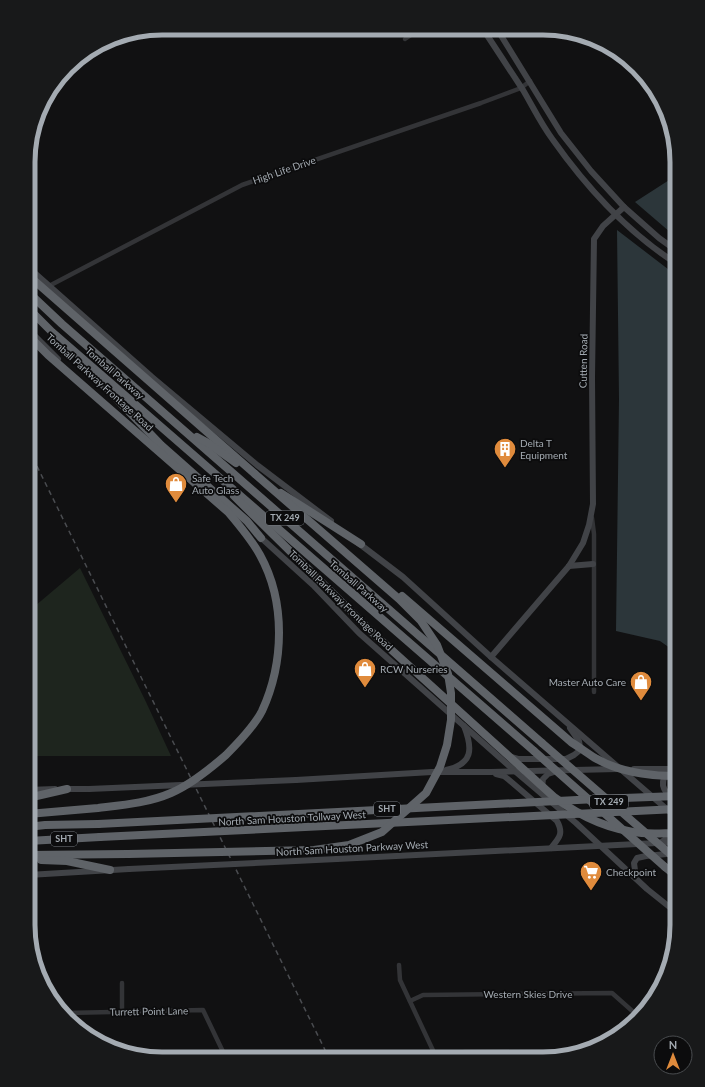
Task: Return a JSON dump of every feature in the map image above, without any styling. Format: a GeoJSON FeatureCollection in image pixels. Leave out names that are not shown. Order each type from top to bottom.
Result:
{"type":"FeatureCollection","features":[{"type":"Feature","properties":{"kind":"highway"},"geometry":{"type":"LineString","coordinates":[[35,281],[399,599],[421,621],[437,645],[448,674],[451,693],[451,720],[447,745],[440,767],[426,793],[382,832],[349,846],[314,850],[35,855]]}},
{"type":"Feature","properties":{"kind":"highway","name":"Tomball Parkway"},"geometry":{"type":"LineString","coordinates":[[35,298],[670,854]]}},
{"type":"Feature","properties":{"kind":"highway","name":"Tomball Parkway"},"geometry":{"type":"LineString","coordinates":[[35,315],[52,332],[534,750],[670,871]]}},
{"type":"Feature","properties":{"kind":"highway"},"geometry":{"type":"LineString","coordinates":[[52,332],[160,445],[247,521],[261,538]]}},
{"type":"Feature","properties":{"kind":"highway"},"geometry":{"type":"LineString","coordinates":[[35,342],[228,512],[244,531],[261,556],[272,585],[279,622],[278,651],[273,679],[262,712],[239,742],[210,770],[173,793],[152,800],[127,805],[35,813]]}},
{"type":"Feature","properties":{"kind":"highway"},"geometry":{"type":"LineString","coordinates":[[184,430],[208,444],[244,470],[361,544]]}},
{"type":"Feature","properties":{"kind":"highway"},"geometry":{"type":"LineString","coordinates":[[174,438],[374,635],[548,792],[570,809],[592,821],[617,829],[643,833],[670,833]]}},
{"type":"Feature","properties":{"kind":"highway"},"geometry":{"type":"LineString","coordinates":[[256,474],[269,482],[302,509],[571,742],[596,758],[616,767],[647,774],[670,772]]}},
{"type":"Feature","properties":{"kind":"highway"},"geometry":{"type":"LineString","coordinates":[[35,796],[67,789]]}},
{"type":"Feature","properties":{"kind":"highway","name":"North Sam Houston Tollway West"},"geometry":{"type":"LineString","coordinates":[[35,826],[670,796]]}},
{"type":"Feature","properties":{"kind":"highway","name":"North Sam Houston Tollway West"},"geometry":{"type":"LineString","coordinates":[[35,841],[670,814]]}},
{"type":"Feature","properties":{"kind":"highway"},"geometry":{"type":"LineString","coordinates":[[35,859],[67,861],[110,870]]}},
{"type":"Feature","properties":{"kind":"main road"},"geometry":{"type":"LineString","coordinates":[[487,35],[552,139],[586,183],[615,216],[670,259]]}},
{"type":"Feature","properties":{"kind":"main road"},"geometry":{"type":"LineString","coordinates":[[501,35],[563,134],[591,171],[624,207],[670,246]]}},
{"type":"Feature","properties":{"kind":"main road","name":"Cutten Road"},"geometry":{"type":"LineString","coordinates":[[491,657],[569,566],[583,543],[594,504],[592,378],[594,239],[603,226],[624,207]]}},
{"type":"Feature","properties":{"kind":"main road"},"geometry":{"type":"LineString","coordinates":[[35,273],[152,377],[257,465],[403,577],[491,657],[670,809]]}},
{"type":"Feature","properties":{"kind":"main road","name":"Tomball Parkway Frontage Road"},"geometry":{"type":"LineString","coordinates":[[35,336],[63,363],[261,538],[313,586],[359,633],[576,823],[670,908]]}},
{"type":"Feature","properties":{"kind":"main road"},"geometry":{"type":"LineString","coordinates":[[569,566],[593,564]]}},
{"type":"Feature","properties":{"kind":"main road"},"geometry":{"type":"LineString","coordinates":[[484,744],[503,754],[518,759],[566,758],[574,755],[579,751],[580,747],[579,741],[565,720]]}},
{"type":"Feature","properties":{"kind":"main road"},"geometry":{"type":"LineString","coordinates":[[432,772],[456,768],[464,762],[468,756],[470,748],[469,740],[463,725]]}},
{"type":"Feature","properties":{"kind":"main road"},"geometry":{"type":"LineString","coordinates":[[35,790],[89,789],[296,780],[432,772],[516,772],[621,769],[670,771]]}},
{"type":"Feature","properties":{"kind":"main road"},"geometry":{"type":"LineString","coordinates":[[547,798],[542,789],[543,779],[548,774],[560,771]]}},
{"type":"Feature","properties":{"kind":"main road"},"geometry":{"type":"LineString","coordinates":[[491,772],[504,776],[557,821],[561,834],[559,839],[551,848]]}},
{"type":"Feature","properties":{"kind":"main road"},"geometry":{"type":"LineString","coordinates":[[670,772],[664,777],[663,786],[665,792],[670,796]]}},
{"type":"Feature","properties":{"kind":"main road"},"geometry":{"type":"LineString","coordinates":[[660,843],[670,836]]}},
{"type":"Feature","properties":{"kind":"main road","name":"North Sam Houston Parkway West"},"geometry":{"type":"LineString","coordinates":[[35,875],[670,842]]}},
{"type":"Feature","properties":{"kind":"main road"},"geometry":{"type":"LineString","coordinates":[[636,878],[634,863],[638,858],[670,854]]}},
{"type":"Feature","properties":{"kind":"street"},"geometry":{"type":"LineString","coordinates":[[405,39],[411,35]]}},
{"type":"Feature","properties":{"kind":"street","name":"High Life Drive"},"geometry":{"type":"LineString","coordinates":[[49,286],[242,185],[521,88],[530,81]]}},
{"type":"Feature","properties":{"kind":"street","name":"Cutten Road"},"geometry":{"type":"LineString","coordinates":[[591,515],[594,534],[594,692]]}},
{"type":"Feature","properties":{"kind":"street"},"geometry":{"type":"LineString","coordinates":[[399,965],[400,980],[435,1052]]}},
{"type":"Feature","properties":{"kind":"street"},"geometry":{"type":"LineString","coordinates":[[122,983],[122,1012]]}},
{"type":"Feature","properties":{"kind":"street","name":"Western Skies Drive"},"geometry":{"type":"LineString","coordinates":[[410,1001],[423,995],[612,993],[634,1013]]}},
{"type":"Feature","properties":{"kind":"street","name":"Turrett Point Lane"},"geometry":{"type":"LineString","coordinates":[[70,1013],[203,1010],[223,1052]]}},
{"type":"Feature","properties":{"kind":"street"},"geometry":{"type":"LineString","coordinates":[[464,1052],[556,1051]]}},
{"type":"Feature","properties":{"kind":"shaded area"},"geometry":{"type":"Polygon","coordinates":[[[670,180],[670,232],[635,202],[670,180]]]}},
{"type":"Feature","properties":{"kind":"shaded area"},"geometry":{"type":"Polygon","coordinates":[[[617,230],[670,271],[670,648],[660,641],[616,631],[619,399],[617,230]]]}},
{"type":"Feature","properties":{"kind":"shaded area"},"geometry":{"type":"Polygon","coordinates":[[[35,540],[37,545],[35,606],[35,540]]]}},
{"type":"Feature","properties":{"kind":"shaded area"},"geometry":{"type":"Polygon","coordinates":[[[80,568],[171,756],[35,756],[35,690],[37,690],[35,606],[80,568]]]}},
{"type":"Feature","properties":{"kind":"shaded area"},"geometry":{"type":"Polygon","coordinates":[[[35,606],[37,690],[35,690],[35,606]]]}},
{"type":"Feature","properties":{"kind":"railway"},"geometry":{"type":"LineString","coordinates":[[35,462],[326,1052]]}},
{"type":"Feature","properties":{"kind":"place","name":"Delta T Equipment"},"geometry":{"type":"Point","coordinates":[505,468]}},
{"type":"Feature","properties":{"kind":"place","name":"Safe Tech Auto Glass"},"geometry":{"type":"Point","coordinates":[176,504]}},
{"type":"Feature","properties":{"kind":"place","name":"RCW Nurseries"},"geometry":{"type":"Point","coordinates":[365,688]}},
{"type":"Feature","properties":{"kind":"place","name":"Master Auto Care"},"geometry":{"type":"Point","coordinates":[641,702]}},
{"type":"Feature","properties":{"kind":"place","name":"Checkpoint"},"geometry":{"type":"Point","coordinates":[591,892]}}]}
